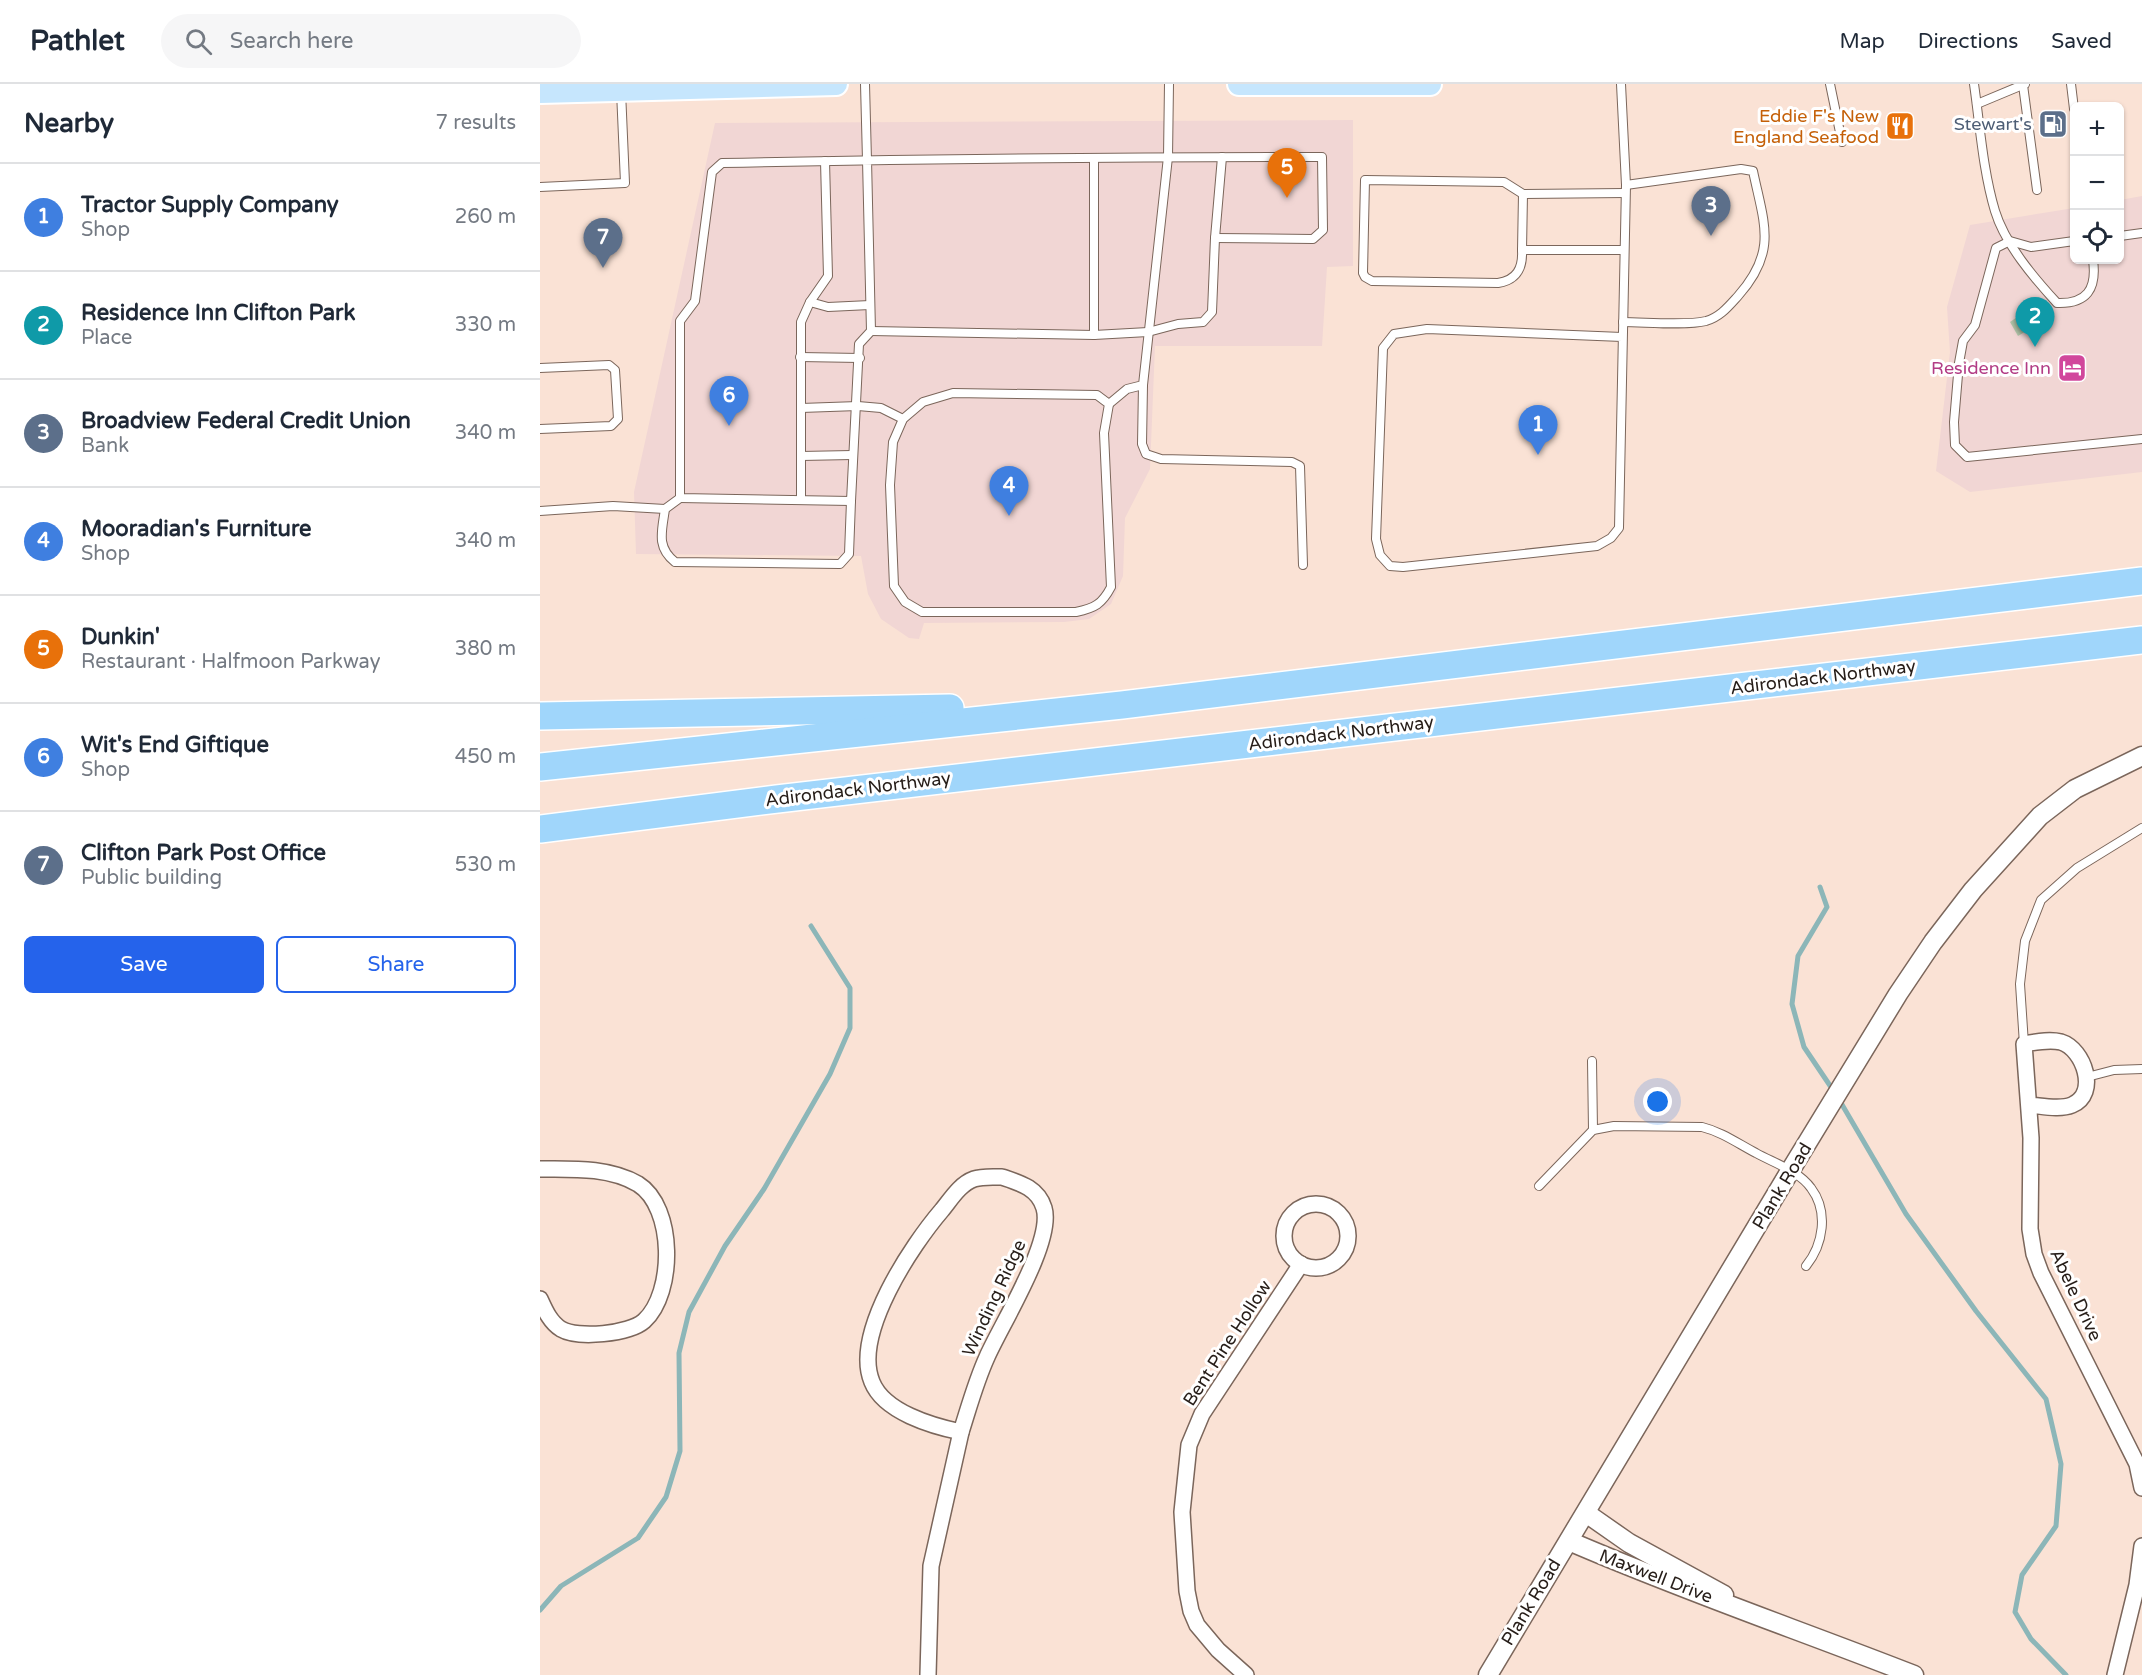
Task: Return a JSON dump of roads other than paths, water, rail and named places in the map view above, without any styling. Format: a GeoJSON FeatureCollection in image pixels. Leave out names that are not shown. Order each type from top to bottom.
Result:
{"type":"FeatureCollection","features":[{"type":"Feature","properties":{"kind":"highway"},"geometry":{"type":"LineString","coordinates":[[540,767],[1122,705],[2142,581]]}},
{"type":"Feature","properties":{"kind":"highway","name":"Adirondack Northway"},"geometry":{"type":"LineString","coordinates":[[540,830],[777,799],[2142,640]]}},
{"type":"Feature","properties":{"kind":"highway"},"geometry":{"type":"LineString","coordinates":[[540,716],[1122,705]]}},
{"type":"Feature","properties":{"kind":"main road"},"geometry":{"type":"LineString","coordinates":[[540,92],[836,84]]}},
{"type":"Feature","properties":{"kind":"main road"},"geometry":{"type":"LineString","coordinates":[[1239,84],[1430,84]]}},
{"type":"Feature","properties":{"kind":"street","name":"Plank Road"},"geometry":{"type":"LineString","coordinates":[[1488,1675],[1898,994],[1973,890],[2040,816],[2075,789],[2142,756]]}},
{"type":"Feature","properties":{"kind":"street"},"geometry":{"type":"LineString","coordinates":[[2024,1044],[2048,1041],[2072,1047],[2081,1059],[2087,1077],[2080,1098],[2073,1105],[2030,1106]]}},
{"type":"Feature","properties":{"kind":"street","name":"Abele Drive"},"geometry":{"type":"LineString","coordinates":[[2024,1044],[2030,1106],[2030,1229],[2034,1254],[2041,1274],[2137,1464],[2142,1482]]}},
{"type":"Feature","properties":{"kind":"street"},"geometry":{"type":"LineString","coordinates":[[540,1168],[586,1169],[610,1174],[640,1185],[650,1195],[661,1217],[667,1249],[666,1270],[657,1305],[644,1321],[630,1329],[597,1334],[570,1333],[548,1317],[540,1299]]}},
{"type":"Feature","properties":{"kind":"street","name":"Winding Ridge"},"geometry":{"type":"LineString","coordinates":[[928,1675],[931,1566],[961,1432],[986,1359],[1043,1237],[1045,1211],[1039,1196],[1023,1184],[1002,1177],[975,1178],[960,1188],[924,1232],[898,1269],[882,1304],[871,1338],[871,1380],[875,1389],[894,1407],[929,1425],[961,1432]]}},
{"type":"Feature","properties":{"kind":"street"},"geometry":{"type":"LineString","coordinates":[[1316,1204],[1336,1211],[1342,1217],[1348,1236],[1343,1254],[1329,1266],[1310,1267],[1301,1264],[1293,1257],[1285,1239],[1290,1218],[1306,1206],[1316,1204]]}},
{"type":"Feature","properties":{"kind":"street","name":"Bent Pine Hollow"},"geometry":{"type":"LineString","coordinates":[[1246,1675],[1218,1650],[1197,1625],[1191,1611],[1187,1591],[1182,1512],[1189,1445],[1202,1414],[1301,1264]]}},
{"type":"Feature","properties":{"kind":"street","name":"Maxwell Drive"},"geometry":{"type":"LineString","coordinates":[[1586,1513],[1629,1543],[1703,1581],[1745,1609]]}},
{"type":"Feature","properties":{"kind":"street","name":"Maxwell Drive"},"geometry":{"type":"LineString","coordinates":[[1569,1540],[1641,1573],[1745,1609],[1914,1675]]}},
{"type":"Feature","properties":{"kind":"street"},"geometry":{"type":"LineString","coordinates":[[2115,1675],[2137,1585],[2142,1546]]}},
{"type":"Feature","properties":{"kind":"lane"},"geometry":{"type":"LineString","coordinates":[[665,509],[660,541],[665,554],[675,562],[840,564],[849,554],[852,455],[858,406],[859,344],[871,331],[866,84]]}},
{"type":"Feature","properties":{"kind":"lane"},"geometry":{"type":"LineString","coordinates":[[1169,84],[1168,157],[1143,385],[1142,444],[1146,454],[1161,459],[1292,462],[1300,466],[1303,565]]}},
{"type":"Feature","properties":{"kind":"lane"},"geometry":{"type":"LineString","coordinates":[[1621,84],[1626,189],[1619,528],[1611,538],[1597,546],[1403,567],[1390,566],[1380,555],[1376,539],[1383,348],[1394,334],[1427,329],[1622,337]]}},
{"type":"Feature","properties":{"kind":"lane"},"geometry":{"type":"LineString","coordinates":[[1830,84],[1842,142]]}},
{"type":"Feature","properties":{"kind":"lane"},"geometry":{"type":"LineString","coordinates":[[1974,84],[1996,213],[2010,242],[2056,303],[2072,303],[2086,295],[2094,282],[2093,264]]}},
{"type":"Feature","properties":{"kind":"lane"},"geometry":{"type":"LineString","coordinates":[[2071,84],[2073,102]]}},
{"type":"Feature","properties":{"kind":"lane"},"geometry":{"type":"LineString","coordinates":[[1977,104],[2025,85],[2037,190]]}},
{"type":"Feature","properties":{"kind":"lane"},"geometry":{"type":"LineString","coordinates":[[540,187],[625,183],[621,90]]}},
{"type":"Feature","properties":{"kind":"lane"},"geometry":{"type":"LineString","coordinates":[[871,331],[1094,334],[1148,332],[1178,324],[1203,322],[1212,312],[1222,157]]}},
{"type":"Feature","properties":{"kind":"lane"},"geometry":{"type":"LineString","coordinates":[[680,498],[680,321],[694,301],[712,172],[722,163],[1322,157],[1323,230],[1313,238],[1215,238]]}},
{"type":"Feature","properties":{"kind":"lane"},"geometry":{"type":"LineString","coordinates":[[1094,158],[1094,334]]}},
{"type":"Feature","properties":{"kind":"lane"},"geometry":{"type":"LineString","coordinates":[[801,500],[801,322],[810,302],[828,276],[825,161]]}},
{"type":"Feature","properties":{"kind":"lane"},"geometry":{"type":"LineString","coordinates":[[1523,194],[1521,268],[1512,279],[1504,282],[1368,280],[1363,273],[1365,180],[1504,182],[1523,194],[1626,189],[1741,169],[1752,171],[1765,230],[1764,256],[1759,268],[1741,292],[1720,315],[1704,321],[1623,322]]}},
{"type":"Feature","properties":{"kind":"lane"},"geometry":{"type":"LineString","coordinates":[[2124,235],[2142,233]]}},
{"type":"Feature","properties":{"kind":"lane"},"geometry":{"type":"LineString","coordinates":[[2070,242],[2031,247],[2010,242],[1996,248],[1975,325],[1963,341],[1954,422],[1955,445],[1967,457],[2142,439]]}},
{"type":"Feature","properties":{"kind":"lane"},"geometry":{"type":"LineString","coordinates":[[1522,250],[1624,250]]}},
{"type":"Feature","properties":{"kind":"lane"},"geometry":{"type":"LineString","coordinates":[[810,302],[828,307],[870,305]]}},
{"type":"Feature","properties":{"kind":"lane"},"geometry":{"type":"LineString","coordinates":[[800,357],[860,358]]}},
{"type":"Feature","properties":{"kind":"lane"},"geometry":{"type":"LineString","coordinates":[[540,368],[609,365],[615,370],[618,419],[611,426],[540,429]]}},
{"type":"Feature","properties":{"kind":"lane"},"geometry":{"type":"LineString","coordinates":[[1109,404],[1097,395],[953,393],[924,402],[903,420],[894,442],[890,485],[894,586],[905,602],[922,612],[1076,612],[1093,609],[1103,602],[1111,587],[1104,433],[1109,404],[1127,389],[1143,385]]}},
{"type":"Feature","properties":{"kind":"lane"},"geometry":{"type":"LineString","coordinates":[[801,408],[858,406],[881,408],[903,420]]}},
{"type":"Feature","properties":{"kind":"lane"},"geometry":{"type":"LineString","coordinates":[[801,456],[852,455]]}},
{"type":"Feature","properties":{"kind":"lane"},"geometry":{"type":"LineString","coordinates":[[540,511],[613,506],[665,509],[680,498],[851,501]]}},
{"type":"Feature","properties":{"kind":"lane"},"geometry":{"type":"LineString","coordinates":[[2024,1044],[2020,984],[2025,941],[2041,900],[2078,868],[2142,828]]}},
{"type":"Feature","properties":{"kind":"lane"},"geometry":{"type":"LineString","coordinates":[[1592,1061],[1593,1130]]}},
{"type":"Feature","properties":{"kind":"lane"},"geometry":{"type":"LineString","coordinates":[[2087,1077],[2114,1070],[2142,1069]]}},
{"type":"Feature","properties":{"kind":"lane"},"geometry":{"type":"LineString","coordinates":[[1539,1186],[1593,1130],[1614,1126],[1702,1127],[1727,1136],[1790,1171],[1810,1187],[1821,1212],[1822,1227],[1815,1254],[1806,1266]]}},
{"type":"Feature","properties":{"kind":"waterway"},"geometry":{"type":"LineString","coordinates":[[1820,887],[1827,907],[1798,956],[1792,1004],[1804,1047],[1837,1096],[1906,1214],[1976,1311],[2046,1399],[2061,1464],[2056,1526],[2022,1575],[2015,1612],[2031,1639],[2066,1675]]}},
{"type":"Feature","properties":{"kind":"waterway"},"geometry":{"type":"LineString","coordinates":[[540,1610],[561,1586],[638,1538],[666,1497],[680,1451],[679,1353],[689,1312],[725,1246],[764,1189],[830,1074],[850,1028],[850,988],[811,926]]}},
{"type":"Feature","properties":{"kind":"place","name":"Stewart's"},"geometry":{"type":"Point","coordinates":[2053,124]}},
{"type":"Feature","properties":{"kind":"place","name":"Eddie F's New England Seafood"},"geometry":{"type":"Point","coordinates":[1900,126]}},
{"type":"Feature","properties":{"kind":"place","name":"Dunkin'"},"geometry":{"type":"Point","coordinates":[1287,198]}},
{"type":"Feature","properties":{"kind":"place","name":"Broadview Federal Credit Union"},"geometry":{"type":"Point","coordinates":[1711,236]}},
{"type":"Feature","properties":{"kind":"place","name":"Clifton Park Post Office"},"geometry":{"type":"Point","coordinates":[603,268]}},
{"type":"Feature","properties":{"kind":"place","name":"Residence Inn Clifton Park"},"geometry":{"type":"Point","coordinates":[2035,347]}},
{"type":"Feature","properties":{"kind":"place","name":"Residence Inn"},"geometry":{"type":"Point","coordinates":[2072,368]}},
{"type":"Feature","properties":{"kind":"place","name":"Wit's End Giftique"},"geometry":{"type":"Point","coordinates":[729,426]}},
{"type":"Feature","properties":{"kind":"place","name":"Tractor Supply Company"},"geometry":{"type":"Point","coordinates":[1538,455]}},
{"type":"Feature","properties":{"kind":"place","name":"Mooradian's Furniture"},"geometry":{"type":"Point","coordinates":[1009,516]}}]}
